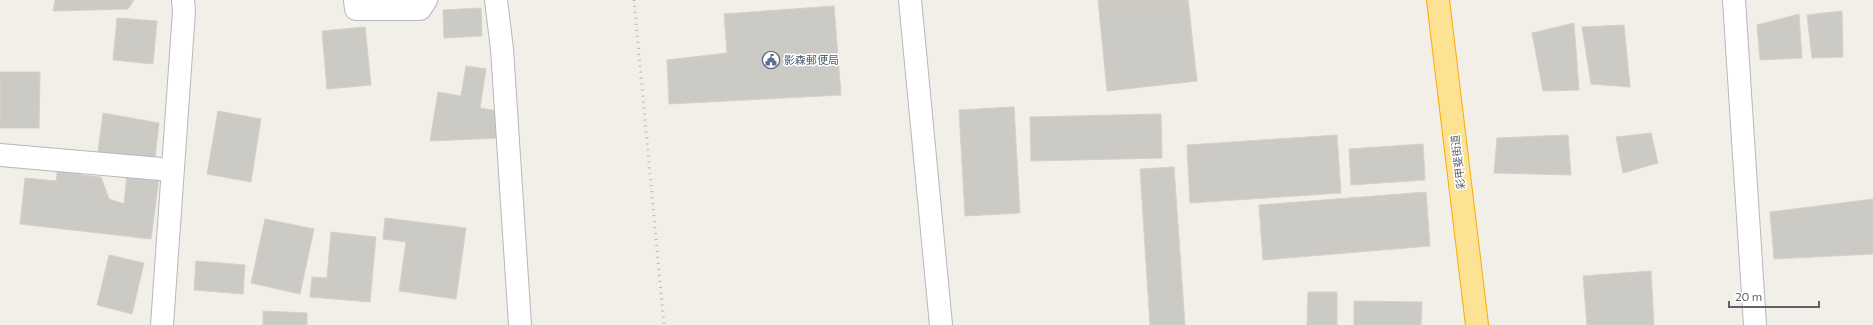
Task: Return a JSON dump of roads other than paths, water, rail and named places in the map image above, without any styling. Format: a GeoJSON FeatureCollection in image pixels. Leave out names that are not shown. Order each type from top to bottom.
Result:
{"type":"FeatureCollection","features":[{"type":"Feature","properties":{"kind":"highway","name":"彩甲斐街道"},"geometry":{"type":"LineString","coordinates":[[1438,0],[1477,325]]}},
{"type":"Feature","properties":{"kind":"street"},"geometry":{"type":"LineString","coordinates":[[162,325],[184,0]]}},
{"type":"Feature","properties":{"kind":"street"},"geometry":{"type":"LineString","coordinates":[[355,0],[356,9],[420,9],[426,0]]}},
{"type":"Feature","properties":{"kind":"street"},"geometry":{"type":"LineString","coordinates":[[496,0],[502,49],[520,325]]}},
{"type":"Feature","properties":{"kind":"street"},"geometry":{"type":"LineString","coordinates":[[910,0],[941,325]]}},
{"type":"Feature","properties":{"kind":"street"},"geometry":{"type":"LineString","coordinates":[[1734,0],[1755,325]]}},
{"type":"Feature","properties":{"kind":"street"},"geometry":{"type":"LineString","coordinates":[[0,155],[172,170]]}},
{"type":"Feature","properties":{"kind":"railway"},"geometry":{"type":"LineString","coordinates":[[634,0],[664,325]]}},
{"type":"Feature","properties":{"kind":"place","name":"影森郵便局"},"geometry":{"type":"Point","coordinates":[771,60]}}]}
